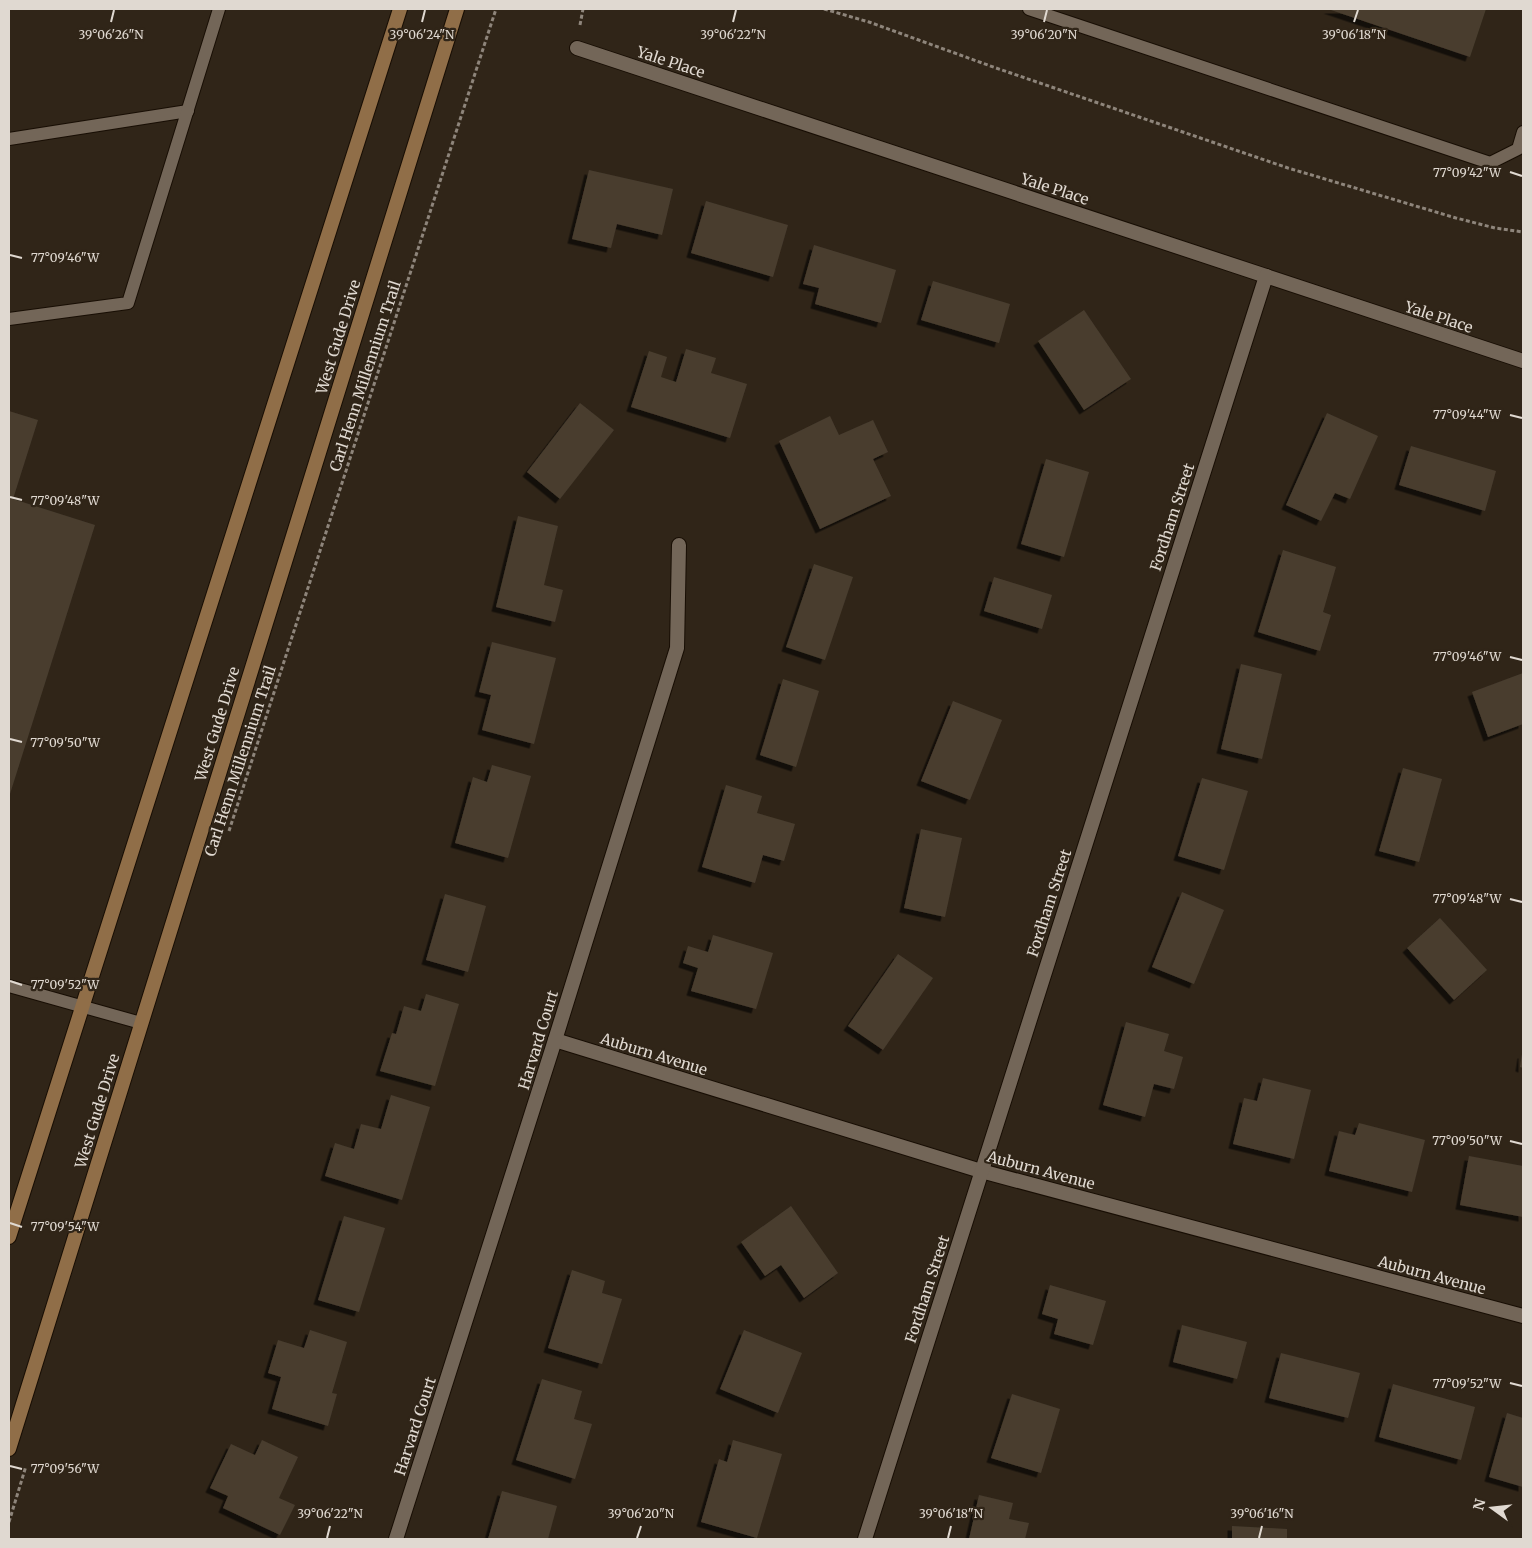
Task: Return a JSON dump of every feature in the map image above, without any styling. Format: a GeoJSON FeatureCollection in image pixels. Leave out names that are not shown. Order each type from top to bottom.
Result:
{"type":"FeatureCollection","features":[{"type":"Feature","properties":{"kind":"main road"},"geometry":{"type":"LineString","coordinates":[[9,1237],[400,9]]}},
{"type":"Feature","properties":{"kind":"main road","name":"West Gude Drive"},"geometry":{"type":"LineString","coordinates":[[9,1449],[457,9]]}},
{"type":"Feature","properties":{"kind":"street","name":"Yale Place"},"geometry":{"type":"LineString","coordinates":[[577,48],[1523,361]]}},
{"type":"Feature","properties":{"kind":"street","name":"Fordham Street"},"geometry":{"type":"LineString","coordinates":[[865,1539],[1266,276]]}},
{"type":"Feature","properties":{"kind":"street","name":"Harvard Court"},"geometry":{"type":"LineString","coordinates":[[396,1539],[555,1040],[677,648],[679,545]]}},
{"type":"Feature","properties":{"kind":"street","name":"Auburn Avenue"},"geometry":{"type":"LineString","coordinates":[[555,1040],[981,1171],[1523,1316]]}},
{"type":"Feature","properties":{"kind":"lane"},"geometry":{"type":"LineString","coordinates":[[9,319],[128,303],[219,9]]}},
{"type":"Feature","properties":{"kind":"lane"},"geometry":{"type":"LineString","coordinates":[[1029,9],[1490,164],[1518,149],[1523,132]]}},
{"type":"Feature","properties":{"kind":"lane"},"geometry":{"type":"LineString","coordinates":[[9,140],[188,111]]}},
{"type":"Feature","properties":{"kind":"lane"},"geometry":{"type":"LineString","coordinates":[[9,986],[141,1023]]}},
{"type":"Feature","properties":{"kind":"path","name":"Carl Henn Millennium Trail"},"geometry":{"type":"LineString","coordinates":[[228,832],[496,9]]}},
{"type":"Feature","properties":{"kind":"path"},"geometry":{"type":"LineString","coordinates":[[824,9],[869,22],[996,68],[1288,168],[1456,218],[1495,228],[1523,232]]}},
{"type":"Feature","properties":{"kind":"path"},"geometry":{"type":"LineString","coordinates":[[9,1522],[26,1465]]}},
{"type":"Feature","properties":{"kind":"building"},"geometry":{"type":"Polygon","coordinates":[[[1328,9],[1486,9],[1470,57],[1328,9]]]}},
{"type":"Feature","properties":{"kind":"building"},"geometry":{"type":"Polygon","coordinates":[[[589,170],[673,189],[662,235],[617,224],[611,248],[572,239],[589,170]]]}},
{"type":"Feature","properties":{"kind":"building"},"geometry":{"type":"Polygon","coordinates":[[[706,201],[788,225],[773,277],[691,253],[706,201]]]}},
{"type":"Feature","properties":{"kind":"building"},"geometry":{"type":"Polygon","coordinates":[[[814,245],[896,270],[881,323],[815,304],[819,288],[803,284],[814,245]]]}},
{"type":"Feature","properties":{"kind":"building"},"geometry":{"type":"Polygon","coordinates":[[[933,281],[1010,304],[999,343],[921,320],[933,281]]]}},
{"type":"Feature","properties":{"kind":"building"},"geometry":{"type":"Polygon","coordinates":[[[1084,310],[1131,379],[1084,410],[1038,341],[1084,310]]]}},
{"type":"Feature","properties":{"kind":"building"},"geometry":{"type":"Polygon","coordinates":[[[686,349],[716,358],[711,373],[747,384],[730,438],[631,407],[649,351],[667,357],[661,377],[676,382],[686,349]]]}},
{"type":"Feature","properties":{"kind":"building"},"geometry":{"type":"Polygon","coordinates":[[[580,403],[614,430],[560,499],[527,472],[580,403]]]}},
{"type":"Feature","properties":{"kind":"building"},"geometry":{"type":"Polygon","coordinates":[[[9,411],[38,420],[13,499],[95,525],[9,797],[9,411]]]}},
{"type":"Feature","properties":{"kind":"building"},"geometry":{"type":"Polygon","coordinates":[[[1327,413],[1378,436],[1350,499],[1335,493],[1321,521],[1286,505],[1327,413]]]}},
{"type":"Feature","properties":{"kind":"building"},"geometry":{"type":"Polygon","coordinates":[[[830,416],[839,435],[873,420],[888,452],[873,459],[891,496],[820,529],[779,441],[830,416]]]}},
{"type":"Feature","properties":{"kind":"building"},"geometry":{"type":"Polygon","coordinates":[[[1411,446],[1496,471],[1485,511],[1399,485],[1411,446]]]}},
{"type":"Feature","properties":{"kind":"building"},"geometry":{"type":"Polygon","coordinates":[[[1046,459],[1089,472],[1064,557],[1021,544],[1046,459]]]}},
{"type":"Feature","properties":{"kind":"building"},"geometry":{"type":"Polygon","coordinates":[[[518,516],[558,526],[544,585],[563,590],[555,622],[496,607],[518,516]]]}},
{"type":"Feature","properties":{"kind":"building"},"geometry":{"type":"Polygon","coordinates":[[[1283,550],[1336,567],[1323,612],[1331,615],[1320,651],[1258,632],[1283,550]]]}},
{"type":"Feature","properties":{"kind":"building"},"geometry":{"type":"Polygon","coordinates":[[[814,564],[853,577],[825,660],[786,647],[814,564]]]}},
{"type":"Feature","properties":{"kind":"building"},"geometry":{"type":"Polygon","coordinates":[[[994,577],[1052,595],[1042,629],[984,611],[994,577]]]}},
{"type":"Feature","properties":{"kind":"building"},"geometry":{"type":"Polygon","coordinates":[[[492,642],[556,658],[534,744],[482,730],[491,695],[479,692],[492,642]]]}},
{"type":"Feature","properties":{"kind":"building"},"geometry":{"type":"Polygon","coordinates":[[[1241,664],[1282,674],[1262,759],[1221,749],[1241,664]]]}},
{"type":"Feature","properties":{"kind":"building"},"geometry":{"type":"Polygon","coordinates":[[[1523,673],[1523,724],[1488,737],[1472,692],[1523,673]]]}},
{"type":"Feature","properties":{"kind":"building"},"geometry":{"type":"Polygon","coordinates":[[[783,679],[819,691],[796,767],[760,755],[783,679]]]}},
{"type":"Feature","properties":{"kind":"building"},"geometry":{"type":"Polygon","coordinates":[[[953,701],[1002,720],[970,800],[921,781],[953,701]]]}},
{"type":"Feature","properties":{"kind":"building"},"geometry":{"type":"Polygon","coordinates":[[[492,765],[531,776],[508,858],[455,843],[473,777],[487,782],[492,765]]]}},
{"type":"Feature","properties":{"kind":"building"},"geometry":{"type":"Polygon","coordinates":[[[1403,768],[1442,779],[1419,862],[1379,851],[1403,768]]]}},
{"type":"Feature","properties":{"kind":"building"},"geometry":{"type":"Polygon","coordinates":[[[1202,778],[1248,791],[1224,870],[1178,856],[1202,778]]]}},
{"type":"Feature","properties":{"kind":"building"},"geometry":{"type":"Polygon","coordinates":[[[726,785],[762,796],[757,813],[795,824],[784,861],[763,855],[755,883],[702,867],[726,785]]]}},
{"type":"Feature","properties":{"kind":"building"},"geometry":{"type":"Polygon","coordinates":[[[921,829],[962,838],[945,917],[904,908],[921,829]]]}},
{"type":"Feature","properties":{"kind":"building"},"geometry":{"type":"Polygon","coordinates":[[[1182,892],[1224,910],[1194,984],[1152,967],[1182,892]]]}},
{"type":"Feature","properties":{"kind":"building"},"geometry":{"type":"Polygon","coordinates":[[[445,894],[486,906],[468,972],[426,960],[445,894]]]}},
{"type":"Feature","properties":{"kind":"building"},"geometry":{"type":"Polygon","coordinates":[[[1440,918],[1487,970],[1454,1000],[1407,948],[1440,918]]]}},
{"type":"Feature","properties":{"kind":"building"},"geometry":{"type":"Polygon","coordinates":[[[713,935],[773,953],[756,1009],[691,991],[698,968],[683,963],[688,946],[708,952],[713,935]]]}},
{"type":"Feature","properties":{"kind":"building"},"geometry":{"type":"Polygon","coordinates":[[[898,954],[933,978],[883,1050],[848,1026],[898,954]]]}},
{"type":"Feature","properties":{"kind":"building"},"geometry":{"type":"Polygon","coordinates":[[[426,994],[459,1004],[435,1086],[380,1071],[392,1033],[396,1034],[404,1006],[421,1011],[426,994]]]}},
{"type":"Feature","properties":{"kind":"building"},"geometry":{"type":"Polygon","coordinates":[[[1126,1022],[1169,1034],[1164,1051],[1183,1057],[1174,1089],[1154,1084],[1145,1117],[1103,1105],[1126,1022]]]}},
{"type":"Feature","properties":{"kind":"building"},"geometry":{"type":"Polygon","coordinates":[[[1523,1054],[1523,1068],[1520,1067],[1523,1054]]]}},
{"type":"Feature","properties":{"kind":"building"},"geometry":{"type":"Polygon","coordinates":[[[1263,1078],[1311,1090],[1294,1159],[1233,1144],[1244,1098],[1257,1101],[1263,1078]]]}},
{"type":"Feature","properties":{"kind":"building"},"geometry":{"type":"Polygon","coordinates":[[[391,1095],[430,1107],[402,1200],[325,1176],[335,1143],[354,1149],[361,1124],[381,1129],[391,1095]]]}},
{"type":"Feature","properties":{"kind":"building"},"geometry":{"type":"Polygon","coordinates":[[[1359,1123],[1425,1140],[1412,1192],[1329,1171],[1339,1131],[1355,1135],[1359,1123]]]}},
{"type":"Feature","properties":{"kind":"building"},"geometry":{"type":"Polygon","coordinates":[[[1469,1156],[1523,1166],[1523,1217],[1460,1205],[1469,1156]]]}},
{"type":"Feature","properties":{"kind":"building"},"geometry":{"type":"Polygon","coordinates":[[[791,1206],[838,1273],[804,1298],[781,1265],[765,1276],[741,1242],[791,1206]]]}},
{"type":"Feature","properties":{"kind":"building"},"geometry":{"type":"Polygon","coordinates":[[[344,1216],[385,1228],[359,1312],[318,1300],[344,1216]]]}},
{"type":"Feature","properties":{"kind":"building"},"geometry":{"type":"Polygon","coordinates":[[[572,1270],[605,1281],[602,1293],[622,1299],[602,1364],[548,1348],[572,1270]]]}},
{"type":"Feature","properties":{"kind":"building"},"geometry":{"type":"Polygon","coordinates":[[[1050,1285],[1106,1301],[1093,1345],[1054,1334],[1058,1319],[1042,1314],[1050,1285]]]}},
{"type":"Feature","properties":{"kind":"building"},"geometry":{"type":"Polygon","coordinates":[[[1182,1325],[1247,1342],[1237,1379],[1173,1362],[1182,1325]]]}},
{"type":"Feature","properties":{"kind":"building"},"geometry":{"type":"Polygon","coordinates":[[[310,1330],[347,1342],[332,1393],[337,1394],[328,1426],[272,1409],[281,1377],[268,1373],[278,1340],[304,1348],[310,1330]]]}},
{"type":"Feature","properties":{"kind":"building"},"geometry":{"type":"Polygon","coordinates":[[[744,1330],[802,1353],[778,1413],[720,1389],[744,1330]]]}},
{"type":"Feature","properties":{"kind":"building"},"geometry":{"type":"Polygon","coordinates":[[[1281,1353],[1360,1373],[1348,1418],[1269,1398],[1281,1353]]]}},
{"type":"Feature","properties":{"kind":"building"},"geometry":{"type":"Polygon","coordinates":[[[542,1379],[582,1391],[574,1419],[592,1424],[575,1479],[516,1460],[542,1379]]]}},
{"type":"Feature","properties":{"kind":"building"},"geometry":{"type":"Polygon","coordinates":[[[1393,1384],[1475,1407],[1461,1460],[1379,1437],[1393,1384]]]}},
{"type":"Feature","properties":{"kind":"building"},"geometry":{"type":"Polygon","coordinates":[[[1012,1394],[1060,1409],[1041,1473],[991,1458],[1012,1394]]]}},
{"type":"Feature","properties":{"kind":"building"},"geometry":{"type":"Polygon","coordinates":[[[1507,1413],[1523,1418],[1523,1487],[1489,1477],[1507,1413]]]}},
{"type":"Feature","properties":{"kind":"building"},"geometry":{"type":"Polygon","coordinates":[[[262,1440],[298,1457],[279,1498],[295,1505],[280,1535],[223,1508],[228,1496],[210,1488],[231,1444],[255,1455],[262,1440]]]}},
{"type":"Feature","properties":{"kind":"building"},"geometry":{"type":"Polygon","coordinates":[[[733,1440],[782,1454],[757,1538],[701,1522],[719,1459],[727,1462],[733,1440]]]}},
{"type":"Feature","properties":{"kind":"building"},"geometry":{"type":"Polygon","coordinates":[[[502,1491],[557,1506],[548,1539],[488,1539],[502,1491]]]}},
{"type":"Feature","properties":{"kind":"building"},"geometry":{"type":"Polygon","coordinates":[[[979,1495],[1013,1503],[1009,1519],[1029,1523],[1025,1539],[969,1539],[979,1495]]]}},
{"type":"Feature","properties":{"kind":"building"},"geometry":{"type":"Polygon","coordinates":[[[1232,1526],[1287,1529],[1287,1539],[1232,1539],[1232,1526]]]}}]}
